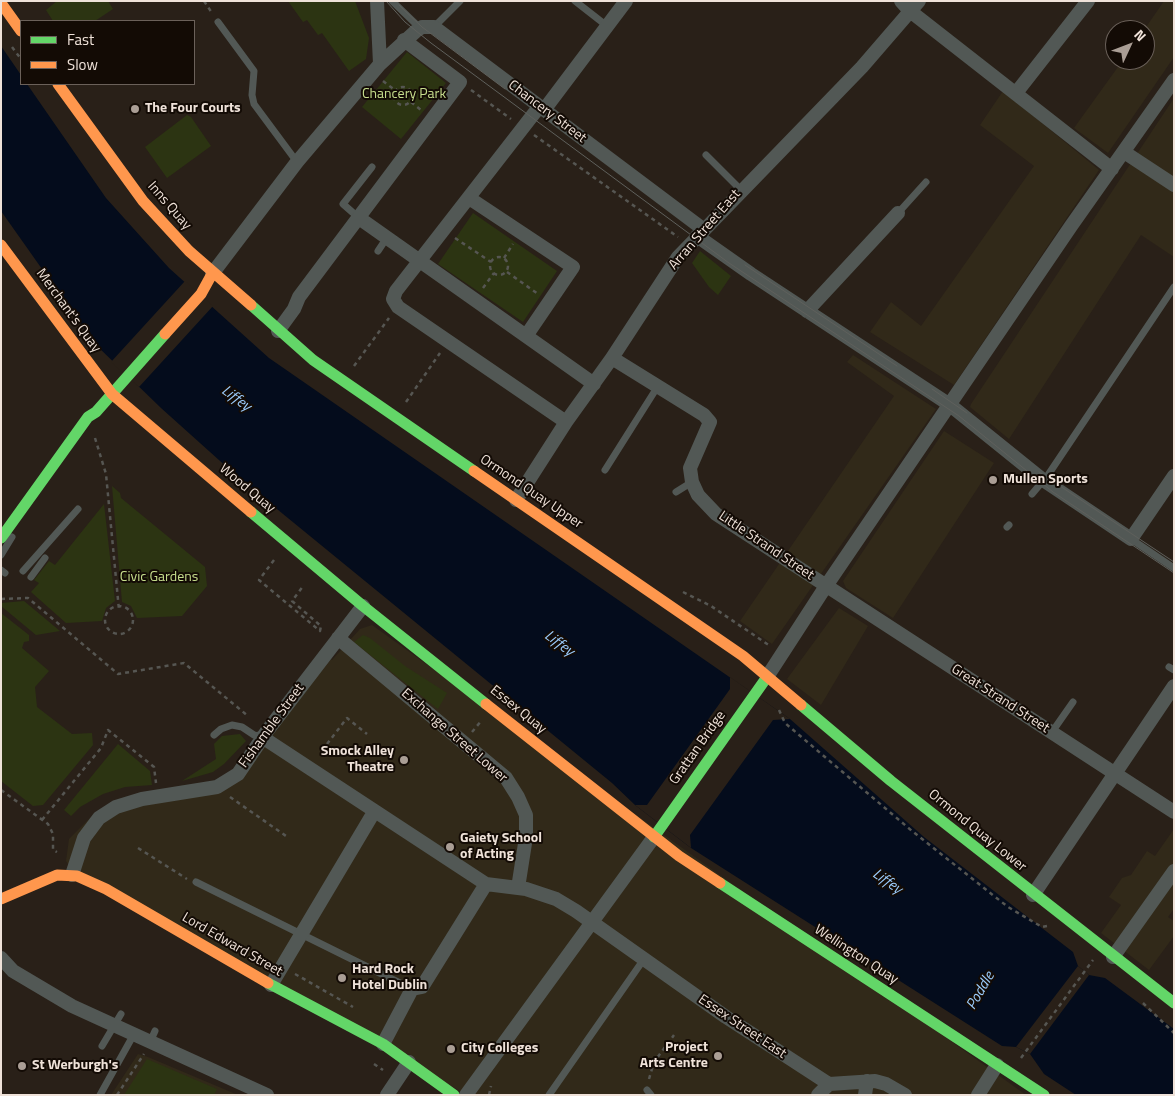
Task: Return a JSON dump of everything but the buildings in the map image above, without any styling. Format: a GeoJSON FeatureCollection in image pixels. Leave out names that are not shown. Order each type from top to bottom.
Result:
{"type":"FeatureCollection","features":[{"type":"Feature","properties":{"kind":"main road"},"geometry":{"type":"LineString","coordinates":[[1,3],[20,30]]}},
{"type":"Feature","properties":{"kind":"main road","name":"Inns Quay"},"geometry":{"type":"LineString","coordinates":[[59,85],[143,201],[212,274],[278,331]]}},
{"type":"Feature","properties":{"kind":"main road","name":"Merchant's Quay"},"geometry":{"type":"LineString","coordinates":[[1,244],[112,394]]}},
{"type":"Feature","properties":{"kind":"main road"},"geometry":{"type":"LineString","coordinates":[[1,538],[83,423],[96,412],[201,294],[212,274]]}},
{"type":"Feature","properties":{"kind":"main road","name":"Ormond Quay Upper"},"geometry":{"type":"LineString","coordinates":[[278,331],[312,360],[343,382],[693,620],[743,656],[767,677]]}},
{"type":"Feature","properties":{"kind":"main road","name":"Wood Quay"},"geometry":{"type":"LineString","coordinates":[[112,394],[363,606]]}},
{"type":"Feature","properties":{"kind":"main road","name":"Essex Quay"},"geometry":{"type":"LineString","coordinates":[[363,606],[654,837]]}},
{"type":"Feature","properties":{"kind":"main road","name":"Grattan Bridge"},"geometry":{"type":"LineString","coordinates":[[654,837],[767,677]]}},
{"type":"Feature","properties":{"kind":"main road","name":"Ormond Quay Lower"},"geometry":{"type":"LineString","coordinates":[[767,677],[891,781],[1033,895],[1174,1003]]}},
{"type":"Feature","properties":{"kind":"main road","name":"Wellington Quay"},"geometry":{"type":"LineString","coordinates":[[654,837],[692,865],[1044,1095]]}},
{"type":"Feature","properties":{"kind":"main road"},"geometry":{"type":"LineString","coordinates":[[1,899],[45,879],[69,875]]}},
{"type":"Feature","properties":{"kind":"main road","name":"Lord Edward Street"},"geometry":{"type":"LineString","coordinates":[[69,875],[106,889],[271,984],[384,1044],[454,1095]]}},
{"type":"Feature","properties":{"kind":"street"},"geometry":{"type":"LineString","coordinates":[[377,1],[384,69]]}},
{"type":"Feature","properties":{"kind":"street"},"geometry":{"type":"LineString","coordinates":[[566,422],[398,307],[393,299],[396,291],[523,128],[542,109],[626,1]]}},
{"type":"Feature","properties":{"kind":"street"},"geometry":{"type":"LineString","coordinates":[[1016,93],[1088,1]]}},
{"type":"Feature","properties":{"kind":"street"},"geometry":{"type":"LineString","coordinates":[[910,4],[1016,93],[1112,169]]}},
{"type":"Feature","properties":{"kind":"street","name":"Arran Street East"},"geometry":{"type":"LineString","coordinates":[[516,500],[566,422],[612,358],[678,257],[700,232],[862,67],[910,4]]}},
{"type":"Feature","properties":{"kind":"street"},"geometry":{"type":"LineString","coordinates":[[212,274],[296,162],[384,69],[404,40],[427,27]]}},
{"type":"Feature","properties":{"kind":"street","name":"Chancery Street"},"geometry":{"type":"LineString","coordinates":[[427,27],[542,109],[700,232],[807,311],[950,405],[1044,480],[1131,539]]}},
{"type":"Feature","properties":{"kind":"street"},"geometry":{"type":"LineString","coordinates":[[278,331],[294,309],[299,297],[460,82],[404,40]]}},
{"type":"Feature","properties":{"kind":"street"},"geometry":{"type":"LineString","coordinates":[[767,677],[826,586],[1071,226],[1174,80]]}},
{"type":"Feature","properties":{"kind":"street"},"geometry":{"type":"LineString","coordinates":[[1124,152],[1174,185]]}},
{"type":"Feature","properties":{"kind":"street"},"geometry":{"type":"LineString","coordinates":[[469,198],[573,267],[526,336]]}},
{"type":"Feature","properties":{"kind":"street"},"geometry":{"type":"LineString","coordinates":[[807,311],[898,213]]}},
{"type":"Feature","properties":{"kind":"street"},"geometry":{"type":"LineString","coordinates":[[359,218],[386,239],[594,384]]}},
{"type":"Feature","properties":{"kind":"street"},"geometry":{"type":"LineString","coordinates":[[612,358],[704,415],[710,422],[708,432],[695,453],[690,468],[692,482]]}},
{"type":"Feature","properties":{"kind":"street"},"geometry":{"type":"LineString","coordinates":[[1131,539],[1174,476]]}},
{"type":"Feature","properties":{"kind":"street","name":"Little Strand Street"},"geometry":{"type":"LineString","coordinates":[[692,482],[698,495],[716,514],[826,586]]}},
{"type":"Feature","properties":{"kind":"street","name":"Great Strand Street"},"geometry":{"type":"LineString","coordinates":[[826,586],[1174,812]]}},
{"type":"Feature","properties":{"kind":"street","name":"Fishamble Street"},"geometry":{"type":"LineString","coordinates":[[69,875],[84,838],[100,818],[116,807],[142,799],[217,787],[238,774],[265,734],[363,606]]}},
{"type":"Feature","properties":{"kind":"street","name":"Exchange Street Lower"},"geometry":{"type":"LineString","coordinates":[[338,638],[506,778],[518,797],[526,815],[526,837],[518,888]]}},
{"type":"Feature","properties":{"kind":"street"},"geometry":{"type":"LineString","coordinates":[[1033,895],[1115,773],[1171,696]]}},
{"type":"Feature","properties":{"kind":"street"},"geometry":{"type":"LineString","coordinates":[[265,734],[374,812],[486,884],[422,987],[412,989],[384,1044]]}},
{"type":"Feature","properties":{"kind":"street"},"geometry":{"type":"LineString","coordinates":[[271,984],[374,812]]}},
{"type":"Feature","properties":{"kind":"street"},"geometry":{"type":"LineString","coordinates":[[466,1095],[654,837]]}},
{"type":"Feature","properties":{"kind":"street"},"geometry":{"type":"LineString","coordinates":[[1113,957],[1174,871]]}},
{"type":"Feature","properties":{"kind":"street","name":"Essex Street East"},"geometry":{"type":"LineString","coordinates":[[486,884],[518,888],[556,899],[592,921],[726,1017],[829,1084]]}},
{"type":"Feature","properties":{"kind":"street"},"geometry":{"type":"LineString","coordinates":[[1,958],[13,970],[41,989],[117,1020],[134,1034],[152,1037],[267,1095]]}},
{"type":"Feature","properties":{"kind":"street"},"geometry":{"type":"LineString","coordinates":[[387,1095],[409,1062]]}},
{"type":"Feature","properties":{"kind":"street"},"geometry":{"type":"LineString","coordinates":[[978,1095],[997,1065]]}},
{"type":"Feature","properties":{"kind":"street"},"geometry":{"type":"LineString","coordinates":[[818,1095],[829,1084],[866,1088],[886,1084],[905,1095]]}},
{"type":"Feature","properties":{"kind":"lane","name":"Chancery Street"},"geometry":{"type":"LineString","coordinates":[[392,1],[427,27]]}},
{"type":"Feature","properties":{"kind":"lane"},"geometry":{"type":"LineString","coordinates":[[427,27],[460,1]]}},
{"type":"Feature","properties":{"kind":"lane"},"geometry":{"type":"LineString","coordinates":[[575,1],[607,26]]}},
{"type":"Feature","properties":{"kind":"lane"},"geometry":{"type":"LineString","coordinates":[[218,22],[254,70],[255,78],[252,94],[254,104],[296,162]]}},
{"type":"Feature","properties":{"kind":"lane"},"geometry":{"type":"LineString","coordinates":[[706,155],[741,190]]}},
{"type":"Feature","properties":{"kind":"lane"},"geometry":{"type":"LineString","coordinates":[[359,218],[343,204],[372,167]]}},
{"type":"Feature","properties":{"kind":"lane"},"geometry":{"type":"LineString","coordinates":[[898,213],[926,182]]}},
{"type":"Feature","properties":{"kind":"lane"},"geometry":{"type":"LineString","coordinates":[[378,251],[386,239]]}},
{"type":"Feature","properties":{"kind":"lane"},"geometry":{"type":"LineString","coordinates":[[1032,494],[1044,480],[1174,287]]}},
{"type":"Feature","properties":{"kind":"lane"},"geometry":{"type":"LineString","coordinates":[[604,470],[658,386]]}},
{"type":"Feature","properties":{"kind":"lane"},"geometry":{"type":"LineString","coordinates":[[95,424],[96,412]]}},
{"type":"Feature","properties":{"kind":"lane"},"geometry":{"type":"LineString","coordinates":[[676,492],[692,482]]}},
{"type":"Feature","properties":{"kind":"lane"},"geometry":{"type":"LineString","coordinates":[[23,571],[78,509]]}},
{"type":"Feature","properties":{"kind":"lane"},"geometry":{"type":"LineString","coordinates":[[1,555],[31,511]]}},
{"type":"Feature","properties":{"kind":"lane"},"geometry":{"type":"LineString","coordinates":[[1131,539],[1174,568]]}},
{"type":"Feature","properties":{"kind":"lane"},"geometry":{"type":"LineString","coordinates":[[31,577],[46,558]]}},
{"type":"Feature","properties":{"kind":"lane"},"geometry":{"type":"LineString","coordinates":[[1052,732],[1073,702]]}},
{"type":"Feature","properties":{"kind":"lane"},"geometry":{"type":"LineString","coordinates":[[214,735],[221,729],[232,725],[242,727],[254,735],[265,734]]}},
{"type":"Feature","properties":{"kind":"lane"},"geometry":{"type":"LineString","coordinates":[[196,882],[412,989]]}},
{"type":"Feature","properties":{"kind":"lane"},"geometry":{"type":"LineString","coordinates":[[549,1095],[644,959]]}},
{"type":"Feature","properties":{"kind":"lane"},"geometry":{"type":"LineString","coordinates":[[102,1046],[117,1020]]}},
{"type":"Feature","properties":{"kind":"lane"},"geometry":{"type":"LineString","coordinates":[[100,1095],[134,1034]]}},
{"type":"Feature","properties":{"kind":"path"},"geometry":{"type":"LineString","coordinates":[[204,1],[212,13]]}},
{"type":"Feature","properties":{"kind":"path"},"geometry":{"type":"LineString","coordinates":[[379,83],[384,69]]}},
{"type":"Feature","properties":{"kind":"path"},"geometry":{"type":"LineString","coordinates":[[460,82],[680,238]]}},
{"type":"Feature","properties":{"kind":"path"},"geometry":{"type":"LineString","coordinates":[[398,87],[406,87],[412,91],[413,99],[408,105],[401,106],[394,101],[394,94],[398,87]]}},
{"type":"Feature","properties":{"kind":"path"},"geometry":{"type":"LineString","coordinates":[[444,230],[491,262]]}},
{"type":"Feature","properties":{"kind":"path"},"geometry":{"type":"LineString","coordinates":[[495,257],[504,258],[509,264],[506,272],[502,275],[494,273],[491,269],[491,262],[495,257]]}},
{"type":"Feature","properties":{"kind":"path"},"geometry":{"type":"LineString","coordinates":[[506,272],[550,302]]}},
{"type":"Feature","properties":{"kind":"path"},"geometry":{"type":"LineString","coordinates":[[343,382],[398,307]]}},
{"type":"Feature","properties":{"kind":"path"},"geometry":{"type":"LineString","coordinates":[[396,417],[448,342]]}},
{"type":"Feature","properties":{"kind":"path"},"geometry":{"type":"LineString","coordinates":[[94,437],[106,474],[119,610]]}},
{"type":"Feature","properties":{"kind":"path"},"geometry":{"type":"LineString","coordinates":[[274,560],[259,580],[320,631],[321,626],[292,601],[304,585]]}},
{"type":"Feature","properties":{"kind":"path"},"geometry":{"type":"LineString","coordinates":[[677,588],[711,606],[772,648]]}},
{"type":"Feature","properties":{"kind":"path"},"geometry":{"type":"LineString","coordinates":[[1,599],[28,598],[118,674],[184,663],[265,734]]}},
{"type":"Feature","properties":{"kind":"path"},"geometry":{"type":"LineString","coordinates":[[118,606],[128,609],[134,618],[130,629],[121,634],[110,630],[105,621],[109,610],[118,606]]}},
{"type":"Feature","properties":{"kind":"path"},"geometry":{"type":"LineString","coordinates":[[464,742],[492,708]]}},
{"type":"Feature","properties":{"kind":"path"},"geometry":{"type":"LineString","coordinates":[[778,710],[785,723],[912,831],[1008,907],[1042,927]]}},
{"type":"Feature","properties":{"kind":"path"},"geometry":{"type":"LineString","coordinates":[[327,744],[347,718],[367,734]]}},
{"type":"Feature","properties":{"kind":"path"},"geometry":{"type":"LineString","coordinates":[[42,820],[101,748],[108,730],[154,767],[156,787]]}},
{"type":"Feature","properties":{"kind":"path"},"geometry":{"type":"LineString","coordinates":[[1,790],[52,829],[53,850],[57,852]]}},
{"type":"Feature","properties":{"kind":"path"},"geometry":{"type":"LineString","coordinates":[[240,805],[286,836]]}},
{"type":"Feature","properties":{"kind":"path"},"geometry":{"type":"LineString","coordinates":[[138,848],[188,880],[196,882]]}},
{"type":"Feature","properties":{"kind":"path"},"geometry":{"type":"LineString","coordinates":[[1025,1053],[1092,961]]}},
{"type":"Feature","properties":{"kind":"path"},"geometry":{"type":"LineString","coordinates":[[1140,999],[1163,1025],[1174,1033]]}},
{"type":"Feature","properties":{"kind":"path"},"geometry":{"type":"LineString","coordinates":[[649,1092],[654,1062],[674,1036]]}},
{"type":"Feature","properties":{"kind":"path"},"geometry":{"type":"LineString","coordinates":[[117,1095],[143,1055]]}},
{"type":"Feature","properties":{"kind":"path"},"geometry":{"type":"LineString","coordinates":[[374,1064],[383,1070]]}},
{"type":"Feature","properties":{"kind":"path"},"geometry":{"type":"LineString","coordinates":[[489,1095],[492,1081]]}},
{"type":"Feature","properties":{"kind":"shaded area"},"geometry":{"type":"Polygon","coordinates":[[[1164,1],[1174,1],[1174,57],[1108,153],[1074,128],[1116,70],[1155,70],[1155,20],[1151,20],[1164,1]]]}},
{"type":"Feature","properties":{"kind":"shaded area"},"geometry":{"type":"Polygon","coordinates":[[[1003,91],[1099,170],[954,385],[870,332],[891,302],[921,326],[1034,166],[980,125],[1003,91]]]}},
{"type":"Feature","properties":{"kind":"shaded area"},"geometry":{"type":"Polygon","coordinates":[[[1174,98],[1174,257],[1141,235],[1009,439],[970,407],[971,404],[1174,98]]]}},
{"type":"Feature","properties":{"kind":"shaded area"},"geometry":{"type":"Polygon","coordinates":[[[853,355],[936,409],[772,644],[740,621],[894,396],[847,362],[853,355]]]}},
{"type":"Feature","properties":{"kind":"shaded area"},"geometry":{"type":"Polygon","coordinates":[[[944,431],[994,463],[893,618],[846,588],[843,581],[944,431]]]}},
{"type":"Feature","properties":{"kind":"shaded area"},"geometry":{"type":"Polygon","coordinates":[[[839,608],[868,626],[821,705],[787,679],[839,608]]]}},
{"type":"Feature","properties":{"kind":"shaded area"},"geometry":{"type":"Polygon","coordinates":[[[372,625],[1026,1095],[467,1095],[73,871],[66,861],[69,839],[91,817],[115,803],[212,785],[236,770],[283,704],[321,672],[360,629],[372,625]]]}},
{"type":"Feature","properties":{"kind":"shaded area"},"geometry":{"type":"Polygon","coordinates":[[[1174,829],[1174,909],[1168,917],[1174,921],[1174,936],[1149,970],[1101,933],[1121,905],[1109,897],[1122,878],[1131,875],[1147,851],[1155,856],[1174,829]]]}},
{"type":"Feature","properties":{"kind":"shaded area"},"geometry":{"type":"Polygon","coordinates":[[[138,1054],[148,1057],[238,1095],[111,1095],[138,1054]]]}},
{"type":"Feature","properties":{"kind":"green space"},"geometry":{"type":"Polygon","coordinates":[[[57,1],[108,1],[113,9],[96,20],[52,20],[46,10],[57,1]]]}},
{"type":"Feature","properties":{"kind":"green space"},"geometry":{"type":"Polygon","coordinates":[[[288,1],[355,1],[369,38],[366,59],[349,71],[322,33],[318,35],[307,20],[303,22],[288,1]]]}},
{"type":"Feature","properties":{"kind":"green space","name":"Chancery Park"},"geometry":{"type":"Polygon","coordinates":[[[407,52],[446,83],[401,139],[362,107],[407,52]]]}},
{"type":"Feature","properties":{"kind":"green space"},"geometry":{"type":"Polygon","coordinates":[[[187,115],[191,117],[211,146],[167,178],[145,147],[187,115]]]}},
{"type":"Feature","properties":{"kind":"green space"},"geometry":{"type":"Polygon","coordinates":[[[473,213],[557,271],[523,322],[438,264],[473,213]]]}},
{"type":"Feature","properties":{"kind":"green space"},"geometry":{"type":"Polygon","coordinates":[[[700,251],[731,276],[718,295],[709,287],[692,263],[700,251]]]}},
{"type":"Feature","properties":{"kind":"green space","name":"Civic Gardens"},"geometry":{"type":"Polygon","coordinates":[[[112,486],[120,493],[121,498],[205,567],[207,586],[182,616],[137,618],[131,606],[122,602],[112,486]]]}},
{"type":"Feature","properties":{"kind":"green space","name":"Civic Gardens"},"geometry":{"type":"Polygon","coordinates":[[[104,504],[115,601],[106,608],[102,621],[66,623],[31,592],[39,583],[34,580],[49,561],[55,565],[104,504]]]}},
{"type":"Feature","properties":{"kind":"green space"},"geometry":{"type":"Polygon","coordinates":[[[24,601],[60,631],[36,635],[1,606],[1,603],[24,601]]]}},
{"type":"Feature","properties":{"kind":"green space"},"geometry":{"type":"Polygon","coordinates":[[[1,613],[29,635],[29,641],[24,642],[22,648],[49,671],[35,687],[37,707],[72,734],[92,733],[93,745],[43,805],[33,806],[1,781],[1,613]]]}},
{"type":"Feature","properties":{"kind":"green space"},"geometry":{"type":"Polygon","coordinates":[[[363,635],[370,638],[405,666],[447,693],[438,709],[354,642],[363,635]]]}},
{"type":"Feature","properties":{"kind":"green space"},"geometry":{"type":"Polygon","coordinates":[[[240,734],[246,741],[224,764],[213,772],[182,781],[216,759],[214,744],[222,736],[240,734]]]}},
{"type":"Feature","properties":{"kind":"green space"},"geometry":{"type":"Polygon","coordinates":[[[118,744],[150,771],[152,785],[125,787],[103,794],[80,807],[71,816],[64,810],[118,744]]]}},
{"type":"Feature","properties":{"kind":"green space"},"geometry":{"type":"Polygon","coordinates":[[[147,1059],[217,1089],[214,1095],[124,1095],[147,1059]]]}},
{"type":"Feature","properties":{"kind":"water"},"geometry":{"type":"Polygon","coordinates":[[[1,46],[20,74],[20,85],[28,85],[106,198],[169,268],[269,358],[790,719],[924,837],[1073,952],[1078,966],[1089,975],[1105,978],[1174,1029],[1174,1095],[1076,1095],[1044,1074],[1030,1054],[1016,1047],[1002,1046],[691,848],[635,805],[612,783],[239,478],[161,408],[95,344],[1,211],[1,46]]]}},
{"type":"Feature","properties":{"kind":"pier"},"geometry":{"type":"Polygon","coordinates":[[[185,281],[213,306],[139,387],[111,362],[185,281]]]}},
{"type":"Feature","properties":{"kind":"pier"},"geometry":{"type":"Polygon","coordinates":[[[730,677],[790,719],[773,720],[690,835],[691,848],[635,805],[647,805],[730,689],[730,677]]]}},
{"type":"Feature","properties":{"kind":"pier"},"geometry":{"type":"Polygon","coordinates":[[[1078,966],[1089,975],[1030,1054],[1016,1047],[1078,966]]]}},
{"type":"Feature","properties":{"kind":"tram line"},"geometry":{"type":"LineString","coordinates":[[386,1],[405,22],[431,43],[729,263],[959,416],[1053,492],[1174,573]]}},
{"type":"Feature","properties":{"kind":"tram line"},"geometry":{"type":"LineString","coordinates":[[399,5],[422,27],[505,89]]}},
{"type":"Feature","properties":{"kind":"tram line"},"geometry":{"type":"LineString","coordinates":[[745,265],[897,366]]}},
{"type":"Feature","properties":{"kind":"tram line"},"geometry":{"type":"LineString","coordinates":[[932,389],[967,413]]}},
{"type":"Feature","properties":{"kind":"tram line"},"geometry":{"type":"LineString","coordinates":[[1039,472],[1174,562]]}},
{"type":"Feature","properties":{"kind":"traffic: fast"},"geometry":{"type":"LineString","coordinates":[[251,305],[313,360],[474,471]]}},
{"type":"Feature","properties":{"kind":"traffic: fast"},"geometry":{"type":"LineString","coordinates":[[1,538],[88,417],[96,412],[165,334]]}},
{"type":"Feature","properties":{"kind":"traffic: fast"},"geometry":{"type":"LineString","coordinates":[[251,512],[363,606],[486,704]]}},
{"type":"Feature","properties":{"kind":"traffic: fast"},"geometry":{"type":"LineString","coordinates":[[654,837],[767,677]]}},
{"type":"Feature","properties":{"kind":"traffic: fast"},"geometry":{"type":"LineString","coordinates":[[801,705],[891,781],[1174,1003]]}},
{"type":"Feature","properties":{"kind":"traffic: fast"},"geometry":{"type":"LineString","coordinates":[[720,883],[1044,1095]]}},
{"type":"Feature","properties":{"kind":"traffic: fast"},"geometry":{"type":"LineString","coordinates":[[268,983],[383,1044],[454,1095]]}},
{"type":"Feature","properties":{"kind":"traffic: slow"},"geometry":{"type":"LineString","coordinates":[[1,3],[20,30]]}},
{"type":"Feature","properties":{"kind":"traffic: slow"},"geometry":{"type":"LineString","coordinates":[[59,85],[143,201],[189,251],[251,305]]}},
{"type":"Feature","properties":{"kind":"traffic: slow"},"geometry":{"type":"LineString","coordinates":[[1,245],[112,394],[251,512]]}},
{"type":"Feature","properties":{"kind":"traffic: slow"},"geometry":{"type":"LineString","coordinates":[[165,334],[201,294],[212,274]]}},
{"type":"Feature","properties":{"kind":"traffic: slow"},"geometry":{"type":"LineString","coordinates":[[474,471],[743,656],[801,705]]}},
{"type":"Feature","properties":{"kind":"traffic: slow"},"geometry":{"type":"LineString","coordinates":[[486,704],[679,856],[720,883]]}},
{"type":"Feature","properties":{"kind":"traffic: slow"},"geometry":{"type":"LineString","coordinates":[[1,899],[57,875],[77,876],[106,889],[268,983]]}},
{"type":"Feature","properties":{"kind":"place","name":"The Four Courts"},"geometry":{"type":"Point","coordinates":[135,109]}},
{"type":"Feature","properties":{"kind":"place","name":"Mullen Sports"},"geometry":{"type":"Point","coordinates":[993,480]}},
{"type":"Feature","properties":{"kind":"place","name":"Smock Alley Theatre"},"geometry":{"type":"Point","coordinates":[404,760]}},
{"type":"Feature","properties":{"kind":"place","name":"Gaiety School of Acting"},"geometry":{"type":"Point","coordinates":[450,847]}},
{"type":"Feature","properties":{"kind":"place","name":"Hard Rock Hotel Dublin"},"geometry":{"type":"Point","coordinates":[342,978]}},
{"type":"Feature","properties":{"kind":"place","name":"City Colleges"},"geometry":{"type":"Point","coordinates":[451,1049]}},
{"type":"Feature","properties":{"kind":"place","name":"Project Arts Centre"},"geometry":{"type":"Point","coordinates":[718,1056]}},
{"type":"Feature","properties":{"kind":"place","name":"St Werburgh's"},"geometry":{"type":"Point","coordinates":[22,1066]}},
{"type":"Feature","properties":{"kind":"water label","name":"Liffey"},"geometry":{"type":"Point","coordinates":[236,399]}},
{"type":"Feature","properties":{"kind":"water label","name":"Liffey"},"geometry":{"type":"Point","coordinates":[559,644]}},
{"type":"Feature","properties":{"kind":"water label","name":"Liffey"},"geometry":{"type":"Point","coordinates":[887,882]}},
{"type":"Feature","properties":{"kind":"water label","name":"Poddle"},"geometry":{"type":"Point","coordinates":[981,991]}}]}
